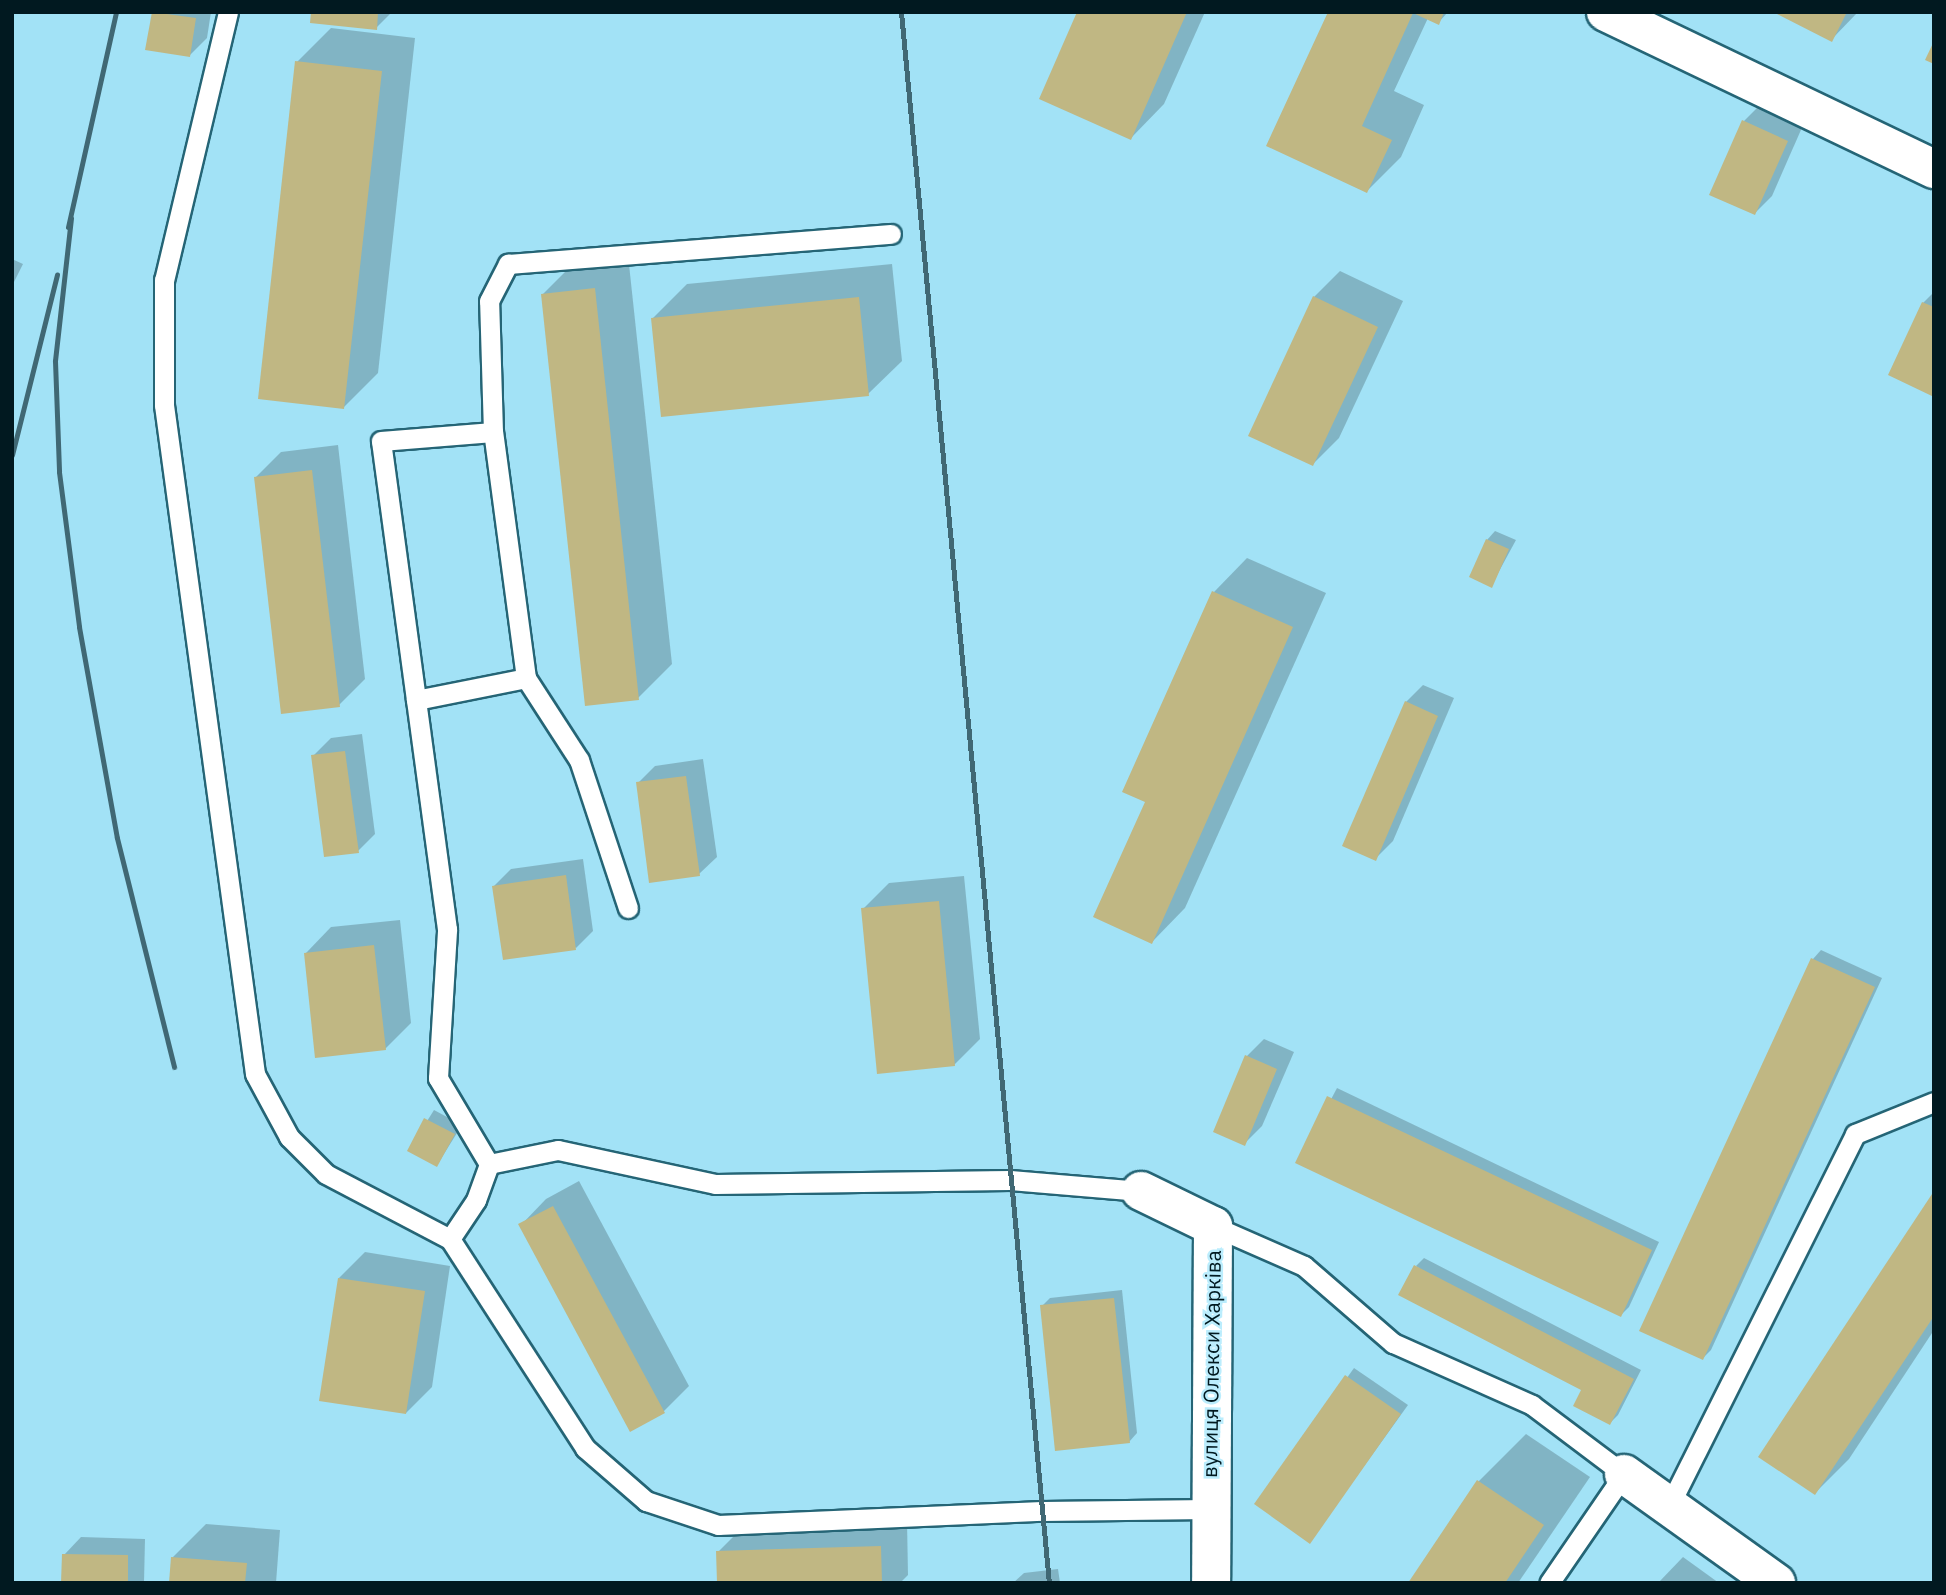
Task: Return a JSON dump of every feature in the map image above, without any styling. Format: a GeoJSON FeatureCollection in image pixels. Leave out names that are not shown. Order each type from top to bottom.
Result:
{"type":"FeatureCollection","features":[{"type":"Feature","properties":{"kind":"street"},"geometry":{"type":"LineString","coordinates":[[1606,12],[1934,169]]}},
{"type":"Feature","properties":{"kind":"street","name":"вулиця Олекси Харківа"},"geometry":{"type":"LineString","coordinates":[[1140,1191],[1213,1226],[1209,1509],[1211,1583]]}},
{"type":"Feature","properties":{"kind":"street"},"geometry":{"type":"LineString","coordinates":[[1625,1474],[1776,1583]]}},
{"type":"Feature","properties":{"kind":"lane"},"geometry":{"type":"LineString","coordinates":[[228,12],[164,279],[164,405],[255,1073],[289,1137],[326,1174],[450,1239],[585,1448],[646,1501],[718,1525],[1042,1511],[1209,1509]]}},
{"type":"Feature","properties":{"kind":"lane"},"geometry":{"type":"LineString","coordinates":[[628,908],[579,760],[526,678],[493,432],[489,301],[508,264],[891,234]]}},
{"type":"Feature","properties":{"kind":"lane"},"geometry":{"type":"LineString","coordinates":[[489,1164],[438,1078],[447,929],[381,441],[493,432]]}},
{"type":"Feature","properties":{"kind":"lane"},"geometry":{"type":"LineString","coordinates":[[416,700],[526,678]]}},
{"type":"Feature","properties":{"kind":"lane"},"geometry":{"type":"LineString","coordinates":[[1670,1506],[1855,1134],[1934,1102]]}},
{"type":"Feature","properties":{"kind":"lane"},"geometry":{"type":"LineString","coordinates":[[489,1164],[558,1150],[715,1184],[1010,1180],[1140,1191]]}},
{"type":"Feature","properties":{"kind":"lane"},"geometry":{"type":"LineString","coordinates":[[450,1239],[476,1200],[489,1164]]}},
{"type":"Feature","properties":{"kind":"lane"},"geometry":{"type":"LineString","coordinates":[[1213,1226],[1304,1266],[1392,1343],[1532,1405],[1625,1474],[1549,1583]]}},
{"type":"Feature","properties":{"kind":"building"},"geometry":{"type":"Polygon","coordinates":[[[152,12],[196,18],[190,57],[145,50],[152,12]]]}},
{"type":"Feature","properties":{"kind":"building"},"geometry":{"type":"Polygon","coordinates":[[[311,12],[378,12],[377,30],[310,23],[311,12]]]}},
{"type":"Feature","properties":{"kind":"building"},"geometry":{"type":"Polygon","coordinates":[[[1077,12],[1187,12],[1131,140],[1039,99],[1077,12]]]}},
{"type":"Feature","properties":{"kind":"building"},"geometry":{"type":"Polygon","coordinates":[[[1328,12],[1444,12],[1439,25],[1413,13],[1362,126],[1392,140],[1367,193],[1266,146],[1328,12]]]}},
{"type":"Feature","properties":{"kind":"building"},"geometry":{"type":"Polygon","coordinates":[[[1773,12],[1847,12],[1832,42],[1773,12]]]}},
{"type":"Feature","properties":{"kind":"building"},"geometry":{"type":"Polygon","coordinates":[[[1934,41],[1934,64],[1925,60],[1934,41]]]}},
{"type":"Feature","properties":{"kind":"building"},"geometry":{"type":"Polygon","coordinates":[[[295,61],[382,71],[344,409],[258,399],[295,61]]]}},
{"type":"Feature","properties":{"kind":"building"},"geometry":{"type":"Polygon","coordinates":[[[1742,120],[1788,141],[1755,215],[1709,195],[1742,120]]]}},
{"type":"Feature","properties":{"kind":"building"},"geometry":{"type":"Polygon","coordinates":[[[595,288],[639,700],[585,706],[541,294],[595,288]]]}},
{"type":"Feature","properties":{"kind":"building"},"geometry":{"type":"Polygon","coordinates":[[[1313,296],[1378,327],[1313,466],[1248,436],[1313,296]]]}},
{"type":"Feature","properties":{"kind":"building"},"geometry":{"type":"Polygon","coordinates":[[[859,297],[869,396],[661,417],[651,318],[859,297]]]}},
{"type":"Feature","properties":{"kind":"building"},"geometry":{"type":"Polygon","coordinates":[[[1922,302],[1934,307],[1934,397],[1888,375],[1922,302]]]}},
{"type":"Feature","properties":{"kind":"building"},"geometry":{"type":"Polygon","coordinates":[[[312,470],[340,707],[281,714],[254,477],[312,470]]]}},
{"type":"Feature","properties":{"kind":"building"},"geometry":{"type":"Polygon","coordinates":[[[1486,539],[1509,549],[1492,588],[1469,577],[1486,539]]]}},
{"type":"Feature","properties":{"kind":"building"},"geometry":{"type":"Polygon","coordinates":[[[1212,591],[1293,627],[1152,944],[1093,917],[1145,802],[1122,792],[1212,591]]]}},
{"type":"Feature","properties":{"kind":"building"},"geometry":{"type":"Polygon","coordinates":[[[1405,701],[1438,716],[1376,861],[1342,846],[1405,701]]]}},
{"type":"Feature","properties":{"kind":"building"},"geometry":{"type":"Polygon","coordinates":[[[345,751],[359,853],[324,857],[311,755],[345,751]]]}},
{"type":"Feature","properties":{"kind":"building"},"geometry":{"type":"Polygon","coordinates":[[[686,776],[700,876],[649,883],[636,782],[686,776]]]}},
{"type":"Feature","properties":{"kind":"building"},"geometry":{"type":"Polygon","coordinates":[[[566,875],[576,950],[503,960],[492,886],[566,875]]]}},
{"type":"Feature","properties":{"kind":"building"},"geometry":{"type":"Polygon","coordinates":[[[939,901],[955,1066],[877,1074],[861,908],[939,901]]]}},
{"type":"Feature","properties":{"kind":"building"},"geometry":{"type":"Polygon","coordinates":[[[374,945],[386,1050],[315,1058],[304,953],[374,945]]]}},
{"type":"Feature","properties":{"kind":"building"},"geometry":{"type":"Polygon","coordinates":[[[1811,958],[1875,987],[1703,1360],[1639,1331],[1811,958]]]}},
{"type":"Feature","properties":{"kind":"building"},"geometry":{"type":"Polygon","coordinates":[[[1245,1055],[1277,1069],[1245,1146],[1213,1132],[1245,1055]]]}},
{"type":"Feature","properties":{"kind":"building"},"geometry":{"type":"Polygon","coordinates":[[[1327,1096],[1652,1250],[1621,1317],[1295,1163],[1327,1096]]]}},
{"type":"Feature","properties":{"kind":"building"},"geometry":{"type":"Polygon","coordinates":[[[424,1118],[455,1134],[437,1167],[407,1151],[424,1118]]]}},
{"type":"Feature","properties":{"kind":"building"},"geometry":{"type":"Polygon","coordinates":[[[1934,1191],[1934,1316],[1815,1495],[1758,1457],[1934,1191]]]}},
{"type":"Feature","properties":{"kind":"building"},"geometry":{"type":"Polygon","coordinates":[[[553,1206],[665,1413],[630,1432],[518,1224],[553,1206]]]}},
{"type":"Feature","properties":{"kind":"building"},"geometry":{"type":"Polygon","coordinates":[[[1414,1265],[1634,1379],[1610,1425],[1573,1406],[1581,1390],[1398,1295],[1414,1265]]]}},
{"type":"Feature","properties":{"kind":"building"},"geometry":{"type":"Polygon","coordinates":[[[338,1278],[425,1291],[406,1414],[319,1401],[338,1278]]]}},
{"type":"Feature","properties":{"kind":"building"},"geometry":{"type":"Polygon","coordinates":[[[1114,1298],[1130,1443],[1055,1451],[1040,1305],[1114,1298]]]}},
{"type":"Feature","properties":{"kind":"building"},"geometry":{"type":"Polygon","coordinates":[[[1345,1375],[1401,1414],[1310,1544],[1254,1504],[1345,1375]]]}},
{"type":"Feature","properties":{"kind":"building"},"geometry":{"type":"Polygon","coordinates":[[[1477,1480],[1544,1525],[1505,1583],[1408,1583],[1477,1480]]]}},
{"type":"Feature","properties":{"kind":"building"},"geometry":{"type":"Polygon","coordinates":[[[881,1546],[882,1583],[717,1583],[716,1551],[881,1546]]]}},
{"type":"Feature","properties":{"kind":"building"},"geometry":{"type":"Polygon","coordinates":[[[62,1554],[128,1555],[128,1583],[61,1583],[62,1554]]]}},
{"type":"Feature","properties":{"kind":"building"},"geometry":{"type":"Polygon","coordinates":[[[171,1557],[247,1563],[245,1583],[169,1583],[171,1557]]]}},
{"type":"Feature","properties":{"kind":"railway"},"geometry":{"type":"LineString","coordinates":[[68,227],[116,12]]}},
{"type":"Feature","properties":{"kind":"railway"},"geometry":{"type":"LineString","coordinates":[[901,12],[1049,1583]]}},
{"type":"Feature","properties":{"kind":"railway"},"geometry":{"type":"LineString","coordinates":[[71,218],[55,361],[59,472],[79,627],[117,838],[174,1067]]}},
{"type":"Feature","properties":{"kind":"railway"},"geometry":{"type":"LineString","coordinates":[[12,455],[57,275]]}}]}
